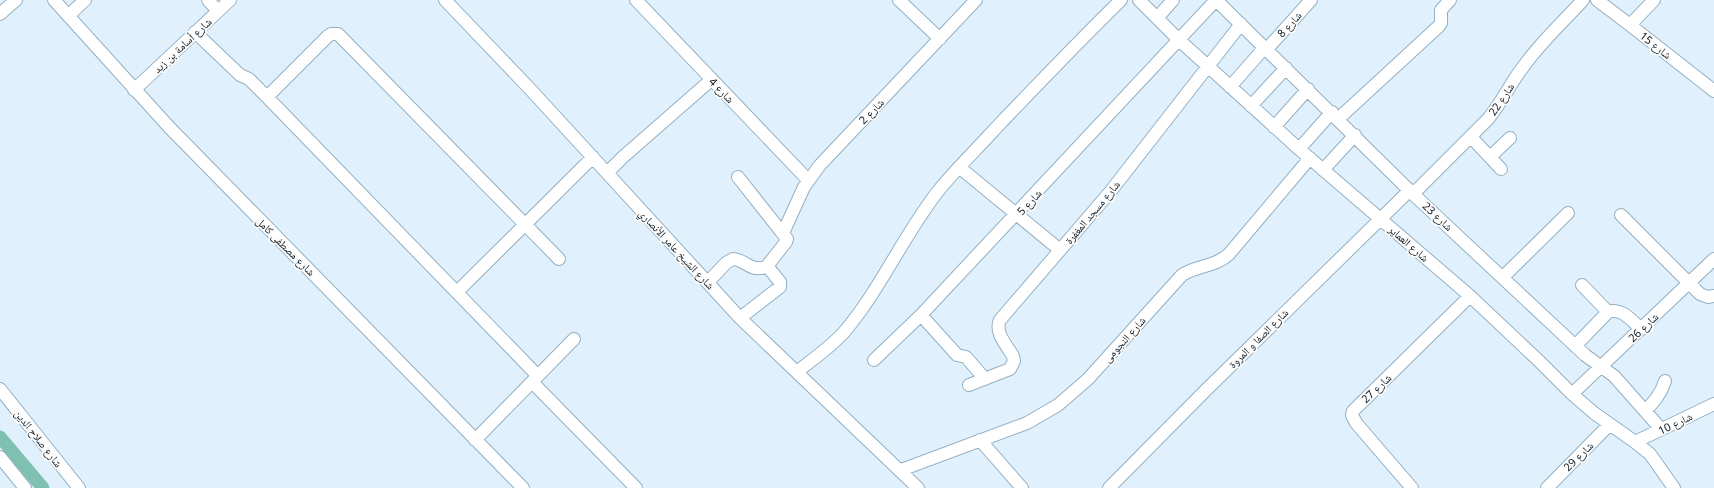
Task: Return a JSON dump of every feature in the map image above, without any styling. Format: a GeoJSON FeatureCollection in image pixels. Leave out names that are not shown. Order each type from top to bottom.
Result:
{"type":"FeatureCollection","features":[{"type":"Feature","properties":{"kind":"street"},"geometry":{"type":"LineString","coordinates":[[0,14],[16,0]]}},
{"type":"Feature","properties":{"kind":"street","name":"شارع مصطفى كامل"},"geometry":{"type":"LineString","coordinates":[[54,0],[69,15],[134,90],[523,488]]}},
{"type":"Feature","properties":{"kind":"street"},"geometry":{"type":"LineString","coordinates":[[69,15],[85,0]]}},
{"type":"Feature","properties":{"kind":"street"},"geometry":{"type":"LineString","coordinates":[[208,0],[218,11]]}},
{"type":"Feature","properties":{"kind":"street","name":"شارع أسامة بن زيد"},"geometry":{"type":"LineString","coordinates":[[134,90],[230,0]]}},
{"type":"Feature","properties":{"kind":"street","name":"شارع الشيخ عامر الأنصاري"},"geometry":{"type":"LineString","coordinates":[[445,0],[530,89],[740,318],[901,470],[918,488]]}},
{"type":"Feature","properties":{"kind":"street","name":"شارع 4"},"geometry":{"type":"LineString","coordinates":[[636,0],[808,180]]}},
{"type":"Feature","properties":{"kind":"street"},"geometry":{"type":"LineString","coordinates":[[899,0],[940,39]]}},
{"type":"Feature","properties":{"kind":"street","name":"شارع 2"},"geometry":{"type":"LineString","coordinates":[[767,267],[769,262],[786,242],[787,239],[783,234],[796,202],[808,180],[832,152],[976,0]]}},
{"type":"Feature","properties":{"kind":"street"},"geometry":{"type":"LineString","coordinates":[[797,372],[825,350],[844,332],[863,308],[906,237],[934,196],[959,166],[1023,98],[1121,0]]}},
{"type":"Feature","properties":{"kind":"street","name":"شارع العماير"},"geometry":{"type":"LineString","coordinates":[[1139,0],[1274,127],[1470,296],[1572,394],[1609,425],[1650,454],[1674,488]]}},
{"type":"Feature","properties":{"kind":"street"},"geometry":{"type":"LineString","coordinates":[[1157,18],[1173,0]]}},
{"type":"Feature","properties":{"kind":"street","name":"شارع 23"},"geometry":{"type":"LineString","coordinates":[[1216,0],[1412,192],[1576,346],[1614,376],[1661,429]]}},
{"type":"Feature","properties":{"kind":"street","name":"شارع 5"},"geometry":{"type":"LineString","coordinates":[[874,360],[921,315],[1017,214],[1216,0]]}},
{"type":"Feature","properties":{"kind":"street","name":"شارع 8"},"geometry":{"type":"LineString","coordinates":[[1230,87],[1311,0]]}},
{"type":"Feature","properties":{"kind":"street"},"geometry":{"type":"LineString","coordinates":[[1299,149],[1439,26],[1441,23],[1441,10],[1450,0]]}},
{"type":"Feature","properties":{"kind":"street","name":"شارع 22"},"geometry":{"type":"LineString","coordinates":[[1412,192],[1471,137],[1499,106],[1518,74],[1532,55],[1583,0]]}},
{"type":"Feature","properties":{"kind":"street","name":"شارع 15"},"geometry":{"type":"LineString","coordinates":[[1596,0],[1630,24],[1714,91]]}},
{"type":"Feature","properties":{"kind":"street"},"geometry":{"type":"LineString","coordinates":[[1630,24],[1654,0]]}},
{"type":"Feature","properties":{"kind":"street","name":"شارع مسجد المغفرة"},"geometry":{"type":"LineString","coordinates":[[969,385],[1006,371],[1013,365],[1013,356],[999,333],[998,324],[1132,164],[1207,65],[1241,24]]}},
{"type":"Feature","properties":{"kind":"street"},"geometry":{"type":"LineString","coordinates":[[196,32],[240,75],[249,79],[457,292],[636,488]]}},
{"type":"Feature","properties":{"kind":"street"},"geometry":{"type":"LineString","coordinates":[[267,97],[328,36],[331,34],[338,34],[559,259]]}},
{"type":"Feature","properties":{"kind":"street"},"geometry":{"type":"LineString","coordinates":[[1251,106],[1286,68]]}},
{"type":"Feature","properties":{"kind":"street"},"geometry":{"type":"LineString","coordinates":[[607,173],[623,157],[711,80]]}},
{"type":"Feature","properties":{"kind":"street"},"geometry":{"type":"LineString","coordinates":[[1274,127],[1308,89]]}},
{"type":"Feature","properties":{"kind":"street"},"geometry":{"type":"LineString","coordinates":[[1323,170],[1355,135]]}},
{"type":"Feature","properties":{"kind":"street"},"geometry":{"type":"LineString","coordinates":[[1471,137],[1501,169]]}},
{"type":"Feature","properties":{"kind":"street"},"geometry":{"type":"LineString","coordinates":[[1490,157],[1510,138]]}},
{"type":"Feature","properties":{"kind":"street"},"geometry":{"type":"LineString","coordinates":[[457,292],[593,157]]}},
{"type":"Feature","properties":{"kind":"street","name":"شارع النجومى"},"geometry":{"type":"LineString","coordinates":[[901,470],[1032,420],[1058,405],[1072,394],[1182,275],[1196,268],[1217,263],[1229,254],[1310,158]]}},
{"type":"Feature","properties":{"kind":"street"},"geometry":{"type":"LineString","coordinates":[[959,166],[1060,250]]}},
{"type":"Feature","properties":{"kind":"street"},"geometry":{"type":"LineString","coordinates":[[738,177],[783,234]]}},
{"type":"Feature","properties":{"kind":"street","name":"شارع الصفا و المروة"},"geometry":{"type":"LineString","coordinates":[[1109,488],[1380,218],[1412,192]]}},
{"type":"Feature","properties":{"kind":"street"},"geometry":{"type":"LineString","coordinates":[[1503,277],[1568,213]]}},
{"type":"Feature","properties":{"kind":"street"},"geometry":{"type":"LineString","coordinates":[[1621,215],[1700,294],[1708,297],[1714,296]]}},
{"type":"Feature","properties":{"kind":"street","name":"شارع 26"},"geometry":{"type":"LineString","coordinates":[[1572,394],[1714,259]]}},
{"type":"Feature","properties":{"kind":"street"},"geometry":{"type":"LineString","coordinates":[[708,282],[726,263],[733,260],[737,260],[756,269],[767,267],[779,280],[780,286],[740,318]]}},
{"type":"Feature","properties":{"kind":"street"},"geometry":{"type":"LineString","coordinates":[[1582,285],[1608,312]]}},
{"type":"Feature","properties":{"kind":"street","name":"شارع 27"},"geometry":{"type":"LineString","coordinates":[[1412,488],[1356,423],[1352,415],[1353,411],[1470,296]]}},
{"type":"Feature","properties":{"kind":"street"},"geometry":{"type":"LineString","coordinates":[[1576,346],[1608,312],[1618,311],[1641,329]]}},
{"type":"Feature","properties":{"kind":"street"},"geometry":{"type":"LineString","coordinates":[[921,315],[958,355],[966,357],[985,379]]}},
{"type":"Feature","properties":{"kind":"street"},"geometry":{"type":"LineString","coordinates":[[475,440],[574,339]]}},
{"type":"Feature","properties":{"kind":"street"},"geometry":{"type":"LineString","coordinates":[[1645,411],[1656,400],[1662,391],[1665,381]]}},
{"type":"Feature","properties":{"kind":"street","name":"شارع صلاح الدين"},"geometry":{"type":"LineString","coordinates":[[0,389],[79,488]]}},
{"type":"Feature","properties":{"kind":"street","name":"شارع 10"},"geometry":{"type":"LineString","coordinates":[[1635,442],[1714,404]]}},
{"type":"Feature","properties":{"kind":"street","name":"شارع 29"},"geometry":{"type":"LineString","coordinates":[[1547,488],[1609,425]]}},
{"type":"Feature","properties":{"kind":"street"},"geometry":{"type":"LineString","coordinates":[[980,440],[1022,488]]}},
{"type":"Feature","properties":{"kind":"street"},"geometry":{"type":"LineString","coordinates":[[0,457],[25,488]]}},
{"type":"Feature","properties":{"kind":"waterway"},"geometry":{"type":"LineString","coordinates":[[0,437],[43,488]]}}]}
